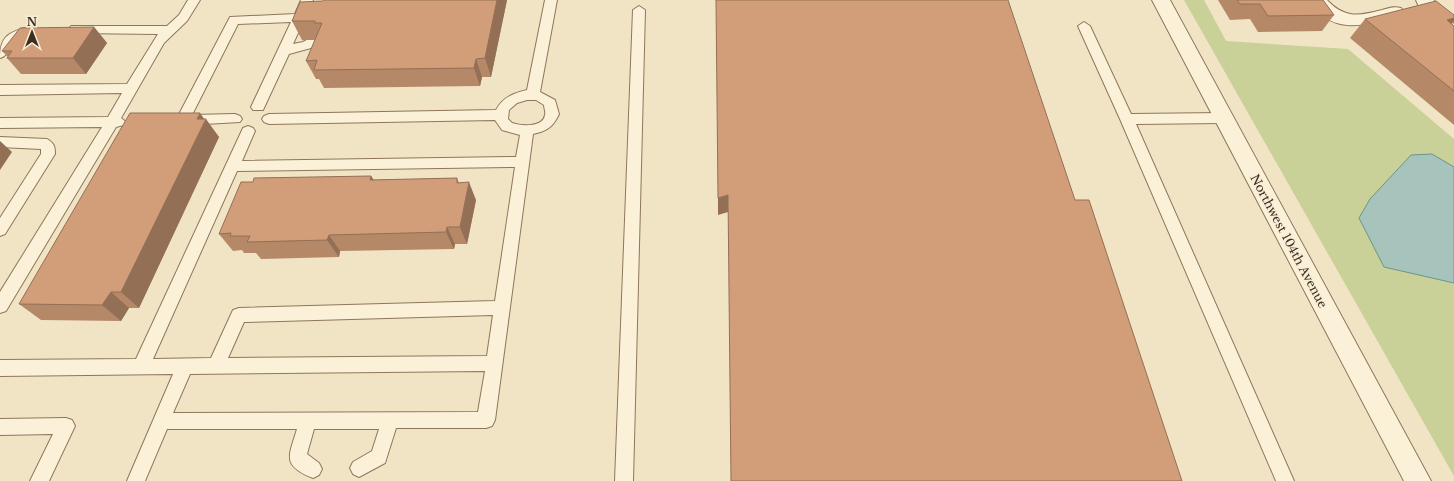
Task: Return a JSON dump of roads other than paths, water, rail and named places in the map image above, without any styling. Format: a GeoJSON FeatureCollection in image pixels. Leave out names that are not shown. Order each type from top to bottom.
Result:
{"type":"FeatureCollection","features":[{"type":"Feature","properties":{"kind":"street","name":"Northwest 104th Avenue"},"geometry":{"type":"LineString","coordinates":[[1161,0],[1418,481]]}},
{"type":"Feature","properties":{"kind":"street"},"geometry":{"type":"LineString","coordinates":[[1317,0],[1332,16],[1338,19],[1346,20],[1369,18],[1425,2],[1435,18],[1454,33]]}},
{"type":"Feature","properties":{"kind":"lane"},"geometry":{"type":"LineString","coordinates":[[1,303],[112,122],[130,88],[160,40],[183,18],[194,0]]}},
{"type":"Feature","properties":{"kind":"lane"},"geometry":{"type":"LineString","coordinates":[[258,107],[307,0]]}},
{"type":"Feature","properties":{"kind":"lane"},"geometry":{"type":"LineString","coordinates":[[533,95],[551,0]]}},
{"type":"Feature","properties":{"kind":"lane"},"geometry":{"type":"LineString","coordinates":[[624,481],[639,10]]}},
{"type":"Feature","properties":{"kind":"lane"},"geometry":{"type":"LineString","coordinates":[[183,120],[234,20],[313,15]]}},
{"type":"Feature","properties":{"kind":"lane"},"geometry":{"type":"LineString","coordinates":[[1084,26],[1127,119],[1285,481]]}},
{"type":"Feature","properties":{"kind":"lane"},"geometry":{"type":"LineString","coordinates":[[62,29],[170,30]]}},
{"type":"Feature","properties":{"kind":"lane"},"geometry":{"type":"LineString","coordinates":[[0,54],[13,37],[30,30],[46,30]]}},
{"type":"Feature","properties":{"kind":"lane"},"geometry":{"type":"LineString","coordinates":[[283,51],[307,44],[314,40]]}},
{"type":"Feature","properties":{"kind":"lane"},"geometry":{"type":"LineString","coordinates":[[0,90],[130,88]]}},
{"type":"Feature","properties":{"kind":"lane"},"geometry":{"type":"LineString","coordinates":[[533,95],[539,96],[550,103],[552,112],[547,123],[534,130],[527,131],[508,128],[501,120],[504,107],[511,100],[521,96],[533,95]]}},
{"type":"Feature","properties":{"kind":"lane"},"geometry":{"type":"LineString","coordinates":[[167,120],[235,119],[244,110],[258,107],[268,110],[270,116],[269,119]]}},
{"type":"Feature","properties":{"kind":"lane"},"geometry":{"type":"LineString","coordinates":[[235,119],[235,126],[242,131],[248,131],[258,128],[269,119],[501,115]]}},
{"type":"Feature","properties":{"kind":"lane"},"geometry":{"type":"LineString","coordinates":[[1127,119],[1223,118]]}},
{"type":"Feature","properties":{"kind":"lane"},"geometry":{"type":"LineString","coordinates":[[0,123],[136,121]]}},
{"type":"Feature","properties":{"kind":"lane"},"geometry":{"type":"LineString","coordinates":[[141,367],[248,131]]}},
{"type":"Feature","properties":{"kind":"lane"},"geometry":{"type":"LineString","coordinates":[[162,421],[486,420],[527,131]]}},
{"type":"Feature","properties":{"kind":"lane"},"geometry":{"type":"LineString","coordinates":[[0,142],[42,143],[48,146],[48,154],[0,230]]}},
{"type":"Feature","properties":{"kind":"lane"},"geometry":{"type":"LineString","coordinates":[[232,166],[522,162]]}},
{"type":"Feature","properties":{"kind":"lane"},"geometry":{"type":"LineString","coordinates":[[216,366],[239,315],[502,308]]}},
{"type":"Feature","properties":{"kind":"lane"},"geometry":{"type":"LineString","coordinates":[[0,368],[494,363]]}},
{"type":"Feature","properties":{"kind":"lane"},"geometry":{"type":"LineString","coordinates":[[136,481],[184,367]]}},
{"type":"Feature","properties":{"kind":"lane"},"geometry":{"type":"LineString","coordinates":[[308,420],[297,458],[313,469]]}},
{"type":"Feature","properties":{"kind":"lane"},"geometry":{"type":"LineString","coordinates":[[359,468],[378,457],[390,420]]}},
{"type":"Feature","properties":{"kind":"lane"},"geometry":{"type":"LineString","coordinates":[[0,427],[66,426],[39,481]]}},
{"type":"Feature","properties":{"kind":"water"},"geometry":{"type":"Polygon","coordinates":[[[1432,154],[1454,167],[1454,283],[1384,267],[1359,218],[1370,199],[1411,155],[1432,154]]]}}]}
